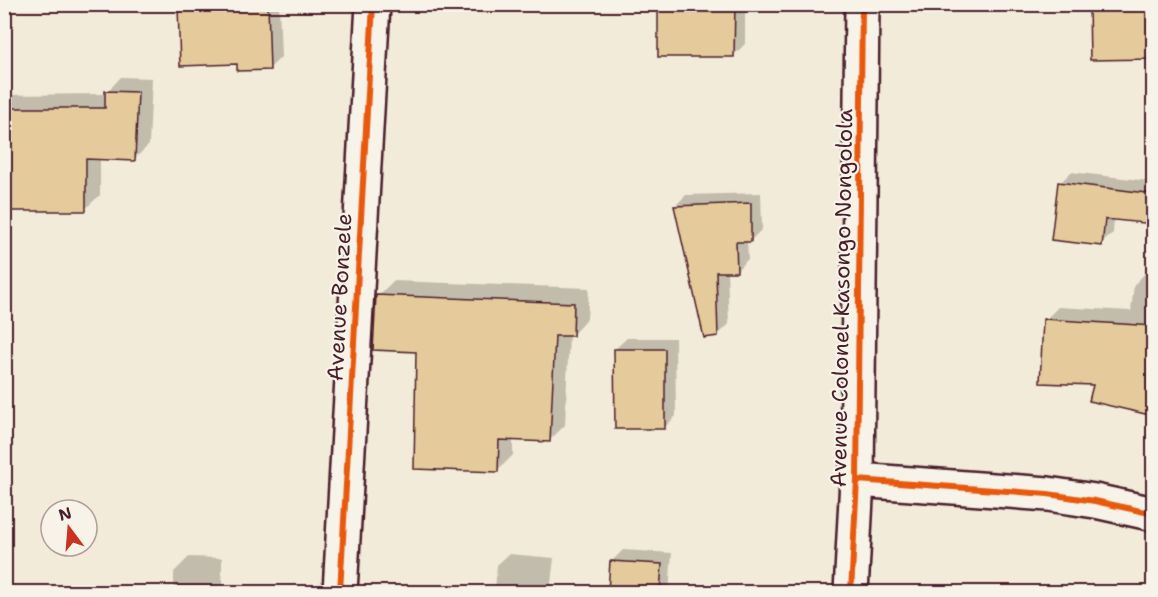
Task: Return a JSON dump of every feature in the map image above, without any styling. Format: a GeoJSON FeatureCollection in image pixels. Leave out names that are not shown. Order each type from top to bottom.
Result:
{"type":"FeatureCollection","features":[{"type":"Feature","properties":{"kind":"street","name":"Avenue Bonzele"},"geometry":{"type":"LineString","coordinates":[[340,592],[373,4]]}},
{"type":"Feature","properties":{"kind":"street","name":"Avenue Colonel Kasongo Nongolola"},"geometry":{"type":"LineString","coordinates":[[851,592],[857,480],[862,4]]}},
{"type":"Feature","properties":{"kind":"street"},"geometry":{"type":"LineString","coordinates":[[857,480],[1048,494],[1095,501],[1154,514]]}},
{"type":"Feature","properties":{"kind":"building"},"geometry":{"type":"Polygon","coordinates":[[[268,4],[270,70],[237,71],[237,64],[180,66],[178,7],[268,4]]]}},
{"type":"Feature","properties":{"kind":"building"},"geometry":{"type":"Polygon","coordinates":[[[658,4],[735,4],[734,57],[658,57],[658,4]]]}},
{"type":"Feature","properties":{"kind":"building"},"geometry":{"type":"Polygon","coordinates":[[[1089,4],[1136,4],[1136,8],[1154,9],[1154,59],[1090,60],[1089,4]]]}},
{"type":"Feature","properties":{"kind":"building"},"geometry":{"type":"Polygon","coordinates":[[[105,91],[138,92],[135,161],[86,159],[86,211],[4,211],[4,108],[105,108],[105,91]]]}},
{"type":"Feature","properties":{"kind":"building"},"geometry":{"type":"Polygon","coordinates":[[[1058,182],[1154,194],[1154,224],[1105,219],[1102,246],[1051,240],[1058,182]]]}},
{"type":"Feature","properties":{"kind":"building"},"geometry":{"type":"Polygon","coordinates":[[[751,203],[751,242],[736,242],[737,272],[716,272],[718,336],[704,338],[674,206],[751,203]]]}},
{"type":"Feature","properties":{"kind":"building"},"geometry":{"type":"Polygon","coordinates":[[[376,295],[574,303],[573,336],[555,336],[550,442],[499,440],[498,472],[414,469],[416,352],[373,350],[376,295]]]}},
{"type":"Feature","properties":{"kind":"building"},"geometry":{"type":"Polygon","coordinates":[[[1043,319],[1154,326],[1154,416],[1089,401],[1093,385],[1040,383],[1043,319]]]}},
{"type":"Feature","properties":{"kind":"building"},"geometry":{"type":"Polygon","coordinates":[[[614,349],[665,349],[665,429],[615,429],[614,349]]]}},
{"type":"Feature","properties":{"kind":"building"},"geometry":{"type":"Polygon","coordinates":[[[610,561],[662,564],[660,592],[608,592],[610,561]]]}},
{"type":"Feature","properties":{"kind":"cycle path"},"geometry":{"type":"LineString","coordinates":[[340,592],[373,4]]}},
{"type":"Feature","properties":{"kind":"cycle path"},"geometry":{"type":"LineString","coordinates":[[851,592],[857,480],[862,4]]}},
{"type":"Feature","properties":{"kind":"cycle path"},"geometry":{"type":"LineString","coordinates":[[857,480],[1048,494],[1095,501],[1154,514]]}}]}
